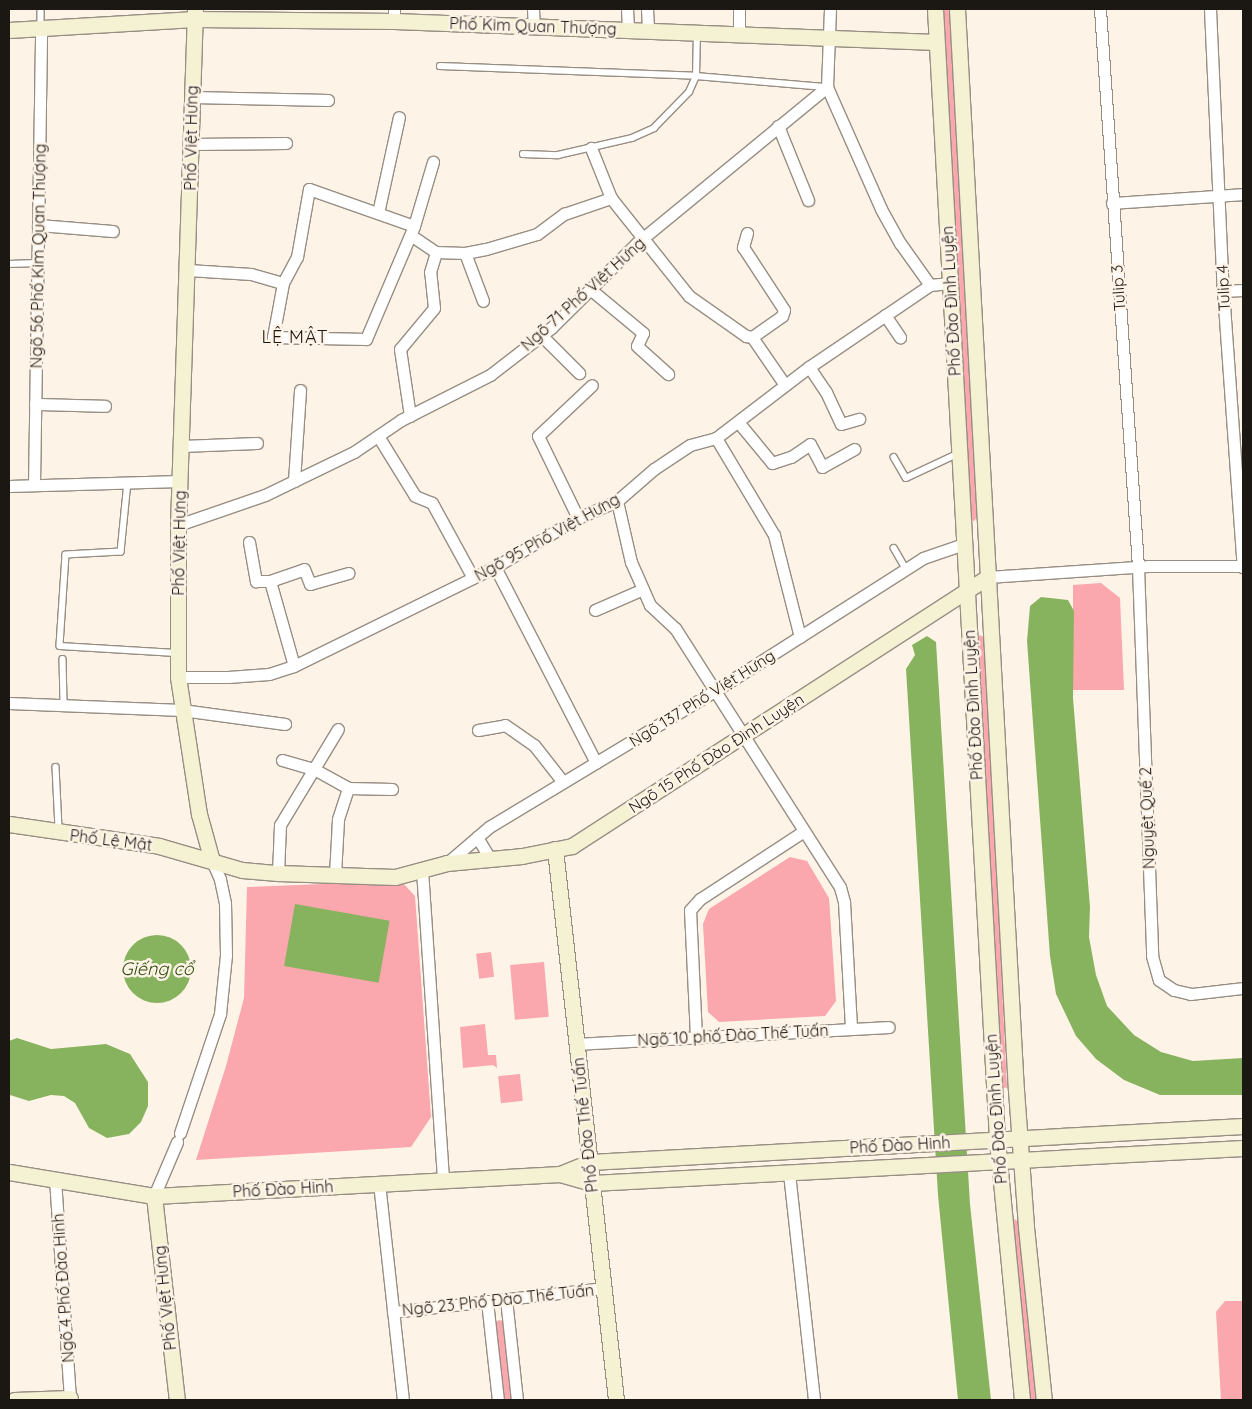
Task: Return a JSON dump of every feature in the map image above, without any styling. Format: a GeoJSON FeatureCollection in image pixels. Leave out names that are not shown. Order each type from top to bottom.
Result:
{"type":"FeatureCollection","features":[{"type":"Feature","properties":{"kind":"street"},"geometry":{"type":"LineString","coordinates":[[533,9],[534,26]]}},
{"type":"Feature","properties":{"kind":"street"},"geometry":{"type":"LineString","coordinates":[[627,9],[628,30]]}},
{"type":"Feature","properties":{"kind":"street"},"geometry":{"type":"LineString","coordinates":[[646,9],[648,31]]}},
{"type":"Feature","properties":{"kind":"street"},"geometry":{"type":"LineString","coordinates":[[739,9],[739,34]]}},
{"type":"Feature","properties":{"kind":"street"},"geometry":{"type":"LineString","coordinates":[[830,9],[828,87],[881,209],[900,243],[930,285],[950,283]]}},
{"type":"Feature","properties":{"kind":"street","name":"Phố Đào Đình Luyện"},"geometry":{"type":"LineString","coordinates":[[935,9],[997,1140],[1022,1400]]}},
{"type":"Feature","properties":{"kind":"street","name":"Phố Đào Đình Luyện"},"geometry":{"type":"LineString","coordinates":[[957,9],[1021,1160],[1044,1400]]}},
{"type":"Feature","properties":{"kind":"street","name":"Tulip 3"},"geometry":{"type":"LineString","coordinates":[[1100,9],[1138,567]]}},
{"type":"Feature","properties":{"kind":"street","name":"Tulip 4"},"geometry":{"type":"LineString","coordinates":[[1210,9],[1223,291],[1243,566]]}},
{"type":"Feature","properties":{"kind":"street","name":"Phố Kim Quan Thượng"},"geometry":{"type":"LineString","coordinates":[[9,30],[195,14],[394,15],[534,26],[936,42]]}},
{"type":"Feature","properties":{"kind":"street","name":"Phố Việt Hưng"},"geometry":{"type":"LineString","coordinates":[[195,14],[188,270],[178,525],[178,677],[199,814],[212,861]]}},
{"type":"Feature","properties":{"kind":"street","name":"Ngõ 56 Phố Kim Quan Thượng"},"geometry":{"type":"LineString","coordinates":[[34,485],[41,28]]}},
{"type":"Feature","properties":{"kind":"street","name":"Ngõ 71 Phố Việt Hưng"},"geometry":{"type":"LineString","coordinates":[[178,525],[265,495],[294,482],[354,452],[410,416],[490,375],[541,335],[642,239],[828,87]]}},
{"type":"Feature","properties":{"kind":"street"},"geometry":{"type":"LineString","coordinates":[[192,97],[328,100]]}},
{"type":"Feature","properties":{"kind":"street"},"geometry":{"type":"LineString","coordinates":[[378,213],[399,117]]}},
{"type":"Feature","properties":{"kind":"street"},"geometry":{"type":"LineString","coordinates":[[778,126],[808,200]]}},
{"type":"Feature","properties":{"kind":"street"},"geometry":{"type":"LineString","coordinates":[[192,144],[286,143]]}},
{"type":"Feature","properties":{"kind":"street"},"geometry":{"type":"LineString","coordinates":[[591,148],[611,198],[689,296],[746,336],[752,337],[782,316],[784,310],[743,247],[747,233]]}},
{"type":"Feature","properties":{"kind":"street"},"geometry":{"type":"LineString","coordinates":[[433,162],[413,231],[366,339],[273,336],[283,283],[297,257],[309,190],[378,213],[413,231],[436,252],[465,253],[537,234],[564,214],[611,198]]}},
{"type":"Feature","properties":{"kind":"street"},"geometry":{"type":"LineString","coordinates":[[1112,203],[1243,194]]}},
{"type":"Feature","properties":{"kind":"street"},"geometry":{"type":"LineString","coordinates":[[38,225],[112,231]]}},
{"type":"Feature","properties":{"kind":"street"},"geometry":{"type":"LineString","coordinates":[[410,416],[400,349],[434,308],[430,272],[436,252]]}},
{"type":"Feature","properties":{"kind":"street"},"geometry":{"type":"LineString","coordinates":[[465,253],[483,301]]}},
{"type":"Feature","properties":{"kind":"street"},"geometry":{"type":"LineString","coordinates":[[188,270],[251,274],[283,283]]}},
{"type":"Feature","properties":{"kind":"street","name":"Ngõ 95 Phố Việt Hưng"},"geometry":{"type":"LineString","coordinates":[[178,677],[228,678],[269,674],[294,666],[495,567],[578,518],[617,501],[654,468],[690,445],[716,438],[739,423],[809,367],[930,285]]}},
{"type":"Feature","properties":{"kind":"street"},"geometry":{"type":"LineString","coordinates":[[590,289],[644,333],[637,346],[668,374]]}},
{"type":"Feature","properties":{"kind":"street"},"geometry":{"type":"LineString","coordinates":[[1223,291],[1243,290]]}},
{"type":"Feature","properties":{"kind":"street"},"geometry":{"type":"LineString","coordinates":[[885,315],[900,337]]}},
{"type":"Feature","properties":{"kind":"street"},"geometry":{"type":"LineString","coordinates":[[541,335],[579,373]]}},
{"type":"Feature","properties":{"kind":"street"},"geometry":{"type":"LineString","coordinates":[[752,337],[785,385]]}},
{"type":"Feature","properties":{"kind":"street"},"geometry":{"type":"LineString","coordinates":[[809,367],[826,392],[841,424],[859,419]]}},
{"type":"Feature","properties":{"kind":"street"},"geometry":{"type":"LineString","coordinates":[[578,518],[538,436],[592,385]]}},
{"type":"Feature","properties":{"kind":"street"},"geometry":{"type":"LineString","coordinates":[[294,482],[300,390]]}},
{"type":"Feature","properties":{"kind":"street"},"geometry":{"type":"LineString","coordinates":[[35,404],[105,406]]}},
{"type":"Feature","properties":{"kind":"street"},"geometry":{"type":"LineString","coordinates":[[739,423],[772,464],[791,457],[810,444],[822,467],[854,450]]}},
{"type":"Feature","properties":{"kind":"street"},"geometry":{"type":"LineString","coordinates":[[378,436],[414,496],[432,502],[473,578]]}},
{"type":"Feature","properties":{"kind":"street"},"geometry":{"type":"LineString","coordinates":[[716,438],[774,535],[800,637]]}},
{"type":"Feature","properties":{"kind":"street"},"geometry":{"type":"LineString","coordinates":[[181,446],[257,443]]}},
{"type":"Feature","properties":{"kind":"street"},"geometry":{"type":"LineString","coordinates":[[9,486],[180,481]]}},
{"type":"Feature","properties":{"kind":"street","name":"Ngõ 10 phố Đào Thế Tuấn"},"geometry":{"type":"LineString","coordinates":[[617,501],[631,562],[650,605],[675,628],[713,692],[843,894],[851,1029]]}},
{"type":"Feature","properties":{"kind":"street"},"geometry":{"type":"LineString","coordinates":[[249,542],[256,581],[270,581],[304,569],[310,584],[348,573]]}},
{"type":"Feature","properties":{"kind":"street","name":"Ngõ 137 Phố Việt Hưng"},"geometry":{"type":"LineString","coordinates":[[447,863],[477,837],[563,782],[713,692],[906,569],[937,552],[964,544]]}},
{"type":"Feature","properties":{"kind":"street"},"geometry":{"type":"LineString","coordinates":[[988,577],[1138,567],[1243,566]]}},
{"type":"Feature","properties":{"kind":"street"},"geometry":{"type":"LineString","coordinates":[[495,567],[596,763]]}},
{"type":"Feature","properties":{"kind":"street","name":"Nguyệt Quế 2"},"geometry":{"type":"LineString","coordinates":[[1138,567],[1154,969],[1159,980],[1174,990],[1191,994],[1243,988]]}},
{"type":"Feature","properties":{"kind":"street","name":"Ngõ 15 Phố Đào Đình Luyện"},"geometry":{"type":"LineString","coordinates":[[422,870],[447,863],[490,859],[572,846],[988,577]]}},
{"type":"Feature","properties":{"kind":"street"},"geometry":{"type":"LineString","coordinates":[[270,581],[294,666]]}},
{"type":"Feature","properties":{"kind":"street"},"geometry":{"type":"LineString","coordinates":[[595,610],[643,589]]}},
{"type":"Feature","properties":{"kind":"street"},"geometry":{"type":"LineString","coordinates":[[9,703],[182,710],[285,724]]}},
{"type":"Feature","properties":{"kind":"street"},"geometry":{"type":"LineString","coordinates":[[478,730],[505,725],[534,745],[563,782]]}},
{"type":"Feature","properties":{"kind":"street"},"geometry":{"type":"LineString","coordinates":[[278,873],[280,825],[338,729]]}},
{"type":"Feature","properties":{"kind":"street"},"geometry":{"type":"LineString","coordinates":[[282,760],[314,769],[348,788],[392,789]]}},
{"type":"Feature","properties":{"kind":"street"},"geometry":{"type":"LineString","coordinates":[[335,875],[338,819],[348,788]]}},
{"type":"Feature","properties":{"kind":"street","name":"Phố Lệ Mật"},"geometry":{"type":"LineString","coordinates":[[9,824],[59,834],[159,846],[212,861]]}},
{"type":"Feature","properties":{"kind":"street","name":"Ngõ 10 phố Đào Thế Tuấn"},"geometry":{"type":"LineString","coordinates":[[696,1037],[690,910],[700,898],[804,831]]}},
{"type":"Feature","properties":{"kind":"street"},"geometry":{"type":"LineString","coordinates":[[477,837],[490,859]]}},
{"type":"Feature","properties":{"kind":"street","name":"Phố Đào Thế Tuấn"},"geometry":{"type":"LineString","coordinates":[[555,849],[616,1400]]}},
{"type":"Feature","properties":{"kind":"street"},"geometry":{"type":"LineString","coordinates":[[212,861],[242,870],[278,873],[395,877],[422,870],[443,1180]]}},
{"type":"Feature","properties":{"kind":"street"},"geometry":{"type":"LineString","coordinates":[[154,1196],[179,1138],[220,1014],[226,955],[225,904],[220,879],[212,861]]}},
{"type":"Feature","properties":{"kind":"street","name":"Ngõ 10 phố Đào Thế Tuấn"},"geometry":{"type":"LineString","coordinates":[[576,1044],[889,1027]]}},
{"type":"Feature","properties":{"kind":"street","name":"Phố Đào Hinh"},"geometry":{"type":"LineString","coordinates":[[560,1174],[590,1162],[1243,1126]]}},
{"type":"Feature","properties":{"kind":"street","name":"Phố Đào Hinh"},"geometry":{"type":"LineString","coordinates":[[9,1172],[154,1196],[560,1174],[592,1183],[1243,1148]]}},
{"type":"Feature","properties":{"kind":"street"},"geometry":{"type":"LineString","coordinates":[[789,1173],[814,1400]]}},
{"type":"Feature","properties":{"kind":"street","name":"Ngõ 4 Phố Đào Hinh"},"geometry":{"type":"LineString","coordinates":[[55,1179],[70,1399]]}},
{"type":"Feature","properties":{"kind":"street"},"geometry":{"type":"LineString","coordinates":[[379,1184],[403,1400]]}},
{"type":"Feature","properties":{"kind":"street","name":"Phố Việt Hưng"},"geometry":{"type":"LineString","coordinates":[[154,1196],[177,1400]]}},
{"type":"Feature","properties":{"kind":"street","name":"Ngõ 23 Phố Đào Thế Tuấn"},"geometry":{"type":"LineString","coordinates":[[393,1312],[604,1288]]}},
{"type":"Feature","properties":{"kind":"street"},"geometry":{"type":"LineString","coordinates":[[506,1300],[517,1400]]}},
{"type":"Feature","properties":{"kind":"street"},"geometry":{"type":"LineString","coordinates":[[487,1301],[498,1400]]}},
{"type":"Feature","properties":{"kind":"street"},"geometry":{"type":"LineString","coordinates":[[14,1400],[70,1399]]}},
{"type":"Feature","properties":{"kind":"lane"},"geometry":{"type":"LineString","coordinates":[[41,9],[41,28]]}},
{"type":"Feature","properties":{"kind":"lane"},"geometry":{"type":"LineString","coordinates":[[523,154],[558,155],[644,135],[654,128],[689,92],[696,76],[697,33]]}},
{"type":"Feature","properties":{"kind":"lane"},"geometry":{"type":"LineString","coordinates":[[440,66],[696,76],[828,87]]}},
{"type":"Feature","properties":{"kind":"lane"},"geometry":{"type":"LineString","coordinates":[[9,264],[37,263]]}},
{"type":"Feature","properties":{"kind":"lane"},"geometry":{"type":"LineString","coordinates":[[894,457],[906,478],[959,453]]}},
{"type":"Feature","properties":{"kind":"lane"},"geometry":{"type":"LineString","coordinates":[[128,482],[121,552],[66,555],[60,646],[178,654]]}},
{"type":"Feature","properties":{"kind":"lane"},"geometry":{"type":"LineString","coordinates":[[894,548],[906,569]]}},
{"type":"Feature","properties":{"kind":"lane"},"geometry":{"type":"LineString","coordinates":[[63,659],[64,704]]}},
{"type":"Feature","properties":{"kind":"lane"},"geometry":{"type":"LineString","coordinates":[[56,767],[59,834]]}},
{"type":"Feature","properties":{"kind":"shaded area"},"geometry":{"type":"Polygon","coordinates":[[[941,9],[950,9],[978,516],[974,521],[970,520],[941,9]]]}},
{"type":"Feature","properties":{"kind":"shaded area"},"geometry":{"type":"Polygon","coordinates":[[[1101,583],[1120,598],[1124,690],[1073,690],[1073,585],[1101,583]]]}},
{"type":"Feature","properties":{"kind":"shaded area"},"geometry":{"type":"Polygon","coordinates":[[[980,635],[985,638],[1007,1088],[1001,1087],[976,639],[980,635]]]}},
{"type":"Feature","properties":{"kind":"shaded area"},"geometry":{"type":"Polygon","coordinates":[[[790,857],[807,861],[829,898],[836,1001],[825,1016],[719,1022],[708,1012],[703,924],[709,909],[790,857]]]}},
{"type":"Feature","properties":{"kind":"shaded area"},"geometry":{"type":"Polygon","coordinates":[[[401,881],[415,896],[431,1117],[411,1147],[196,1160],[226,1066],[244,998],[247,887],[401,881]]]}},
{"type":"Feature","properties":{"kind":"shaded area"},"geometry":{"type":"Polygon","coordinates":[[[491,952],[494,977],[479,979],[476,954],[491,952]]]}},
{"type":"Feature","properties":{"kind":"shaded area"},"geometry":{"type":"Polygon","coordinates":[[[544,962],[549,1017],[515,1020],[510,965],[544,962]]]}},
{"type":"Feature","properties":{"kind":"shaded area"},"geometry":{"type":"Polygon","coordinates":[[[485,1024],[488,1055],[496,1055],[497,1068],[493,1065],[463,1068],[460,1027],[485,1024]]]}},
{"type":"Feature","properties":{"kind":"shaded area"},"geometry":{"type":"Polygon","coordinates":[[[520,1074],[523,1101],[501,1103],[498,1076],[520,1074]]]}},
{"type":"Feature","properties":{"kind":"shaded area"},"geometry":{"type":"Polygon","coordinates":[[[1014,1219],[1019,1222],[1038,1400],[1029,1400],[1012,1221],[1014,1219]]]}},
{"type":"Feature","properties":{"kind":"shaded area"},"geometry":{"type":"Polygon","coordinates":[[[1225,1301],[1243,1301],[1243,1400],[1221,1400],[1216,1312],[1225,1301]]]}},
{"type":"Feature","properties":{"kind":"shaded area"},"geometry":{"type":"Polygon","coordinates":[[[499,1320],[503,1321],[512,1400],[504,1400],[495,1323],[499,1320]]]}},
{"type":"Feature","properties":{"kind":"water"},"geometry":{"type":"Polygon","coordinates":[[[1041,597],[1068,600],[1074,611],[1073,698],[1090,907],[1089,937],[1096,975],[1107,1006],[1134,1035],[1161,1052],[1193,1061],[1243,1058],[1243,1095],[1160,1095],[1124,1080],[1096,1059],[1076,1036],[1056,994],[1050,956],[1027,641],[1030,606],[1041,597]]]}},
{"type":"Feature","properties":{"kind":"water"},"geometry":{"type":"Polygon","coordinates":[[[927,636],[936,642],[970,1204],[991,1400],[958,1400],[938,1195],[906,669],[915,655],[912,645],[927,636]]]}},
{"type":"Feature","properties":{"kind":"water"},"geometry":{"type":"Polygon","coordinates":[[[295,904],[390,921],[379,983],[284,966],[295,904]]]}},
{"type":"Feature","properties":{"kind":"water","name":"Giếng cổ"},"geometry":{"type":"Polygon","coordinates":[[[157,935],[170,938],[181,945],[188,956],[191,969],[188,982],[181,993],[170,1000],[157,1003],[144,1000],[133,993],[126,982],[123,969],[126,956],[133,945],[144,938],[157,935]]]}},
{"type":"Feature","properties":{"kind":"water"},"geometry":{"type":"Polygon","coordinates":[[[17,1038],[51,1049],[106,1044],[130,1054],[148,1082],[148,1106],[141,1122],[129,1134],[107,1138],[89,1128],[75,1103],[64,1096],[51,1095],[29,1101],[10,1095],[9,1041],[17,1038]]]}},
{"type":"Feature","properties":{"kind":"district","name":"LỆ MẬT"},"geometry":{"type":"Point","coordinates":[295,337]}}]}
